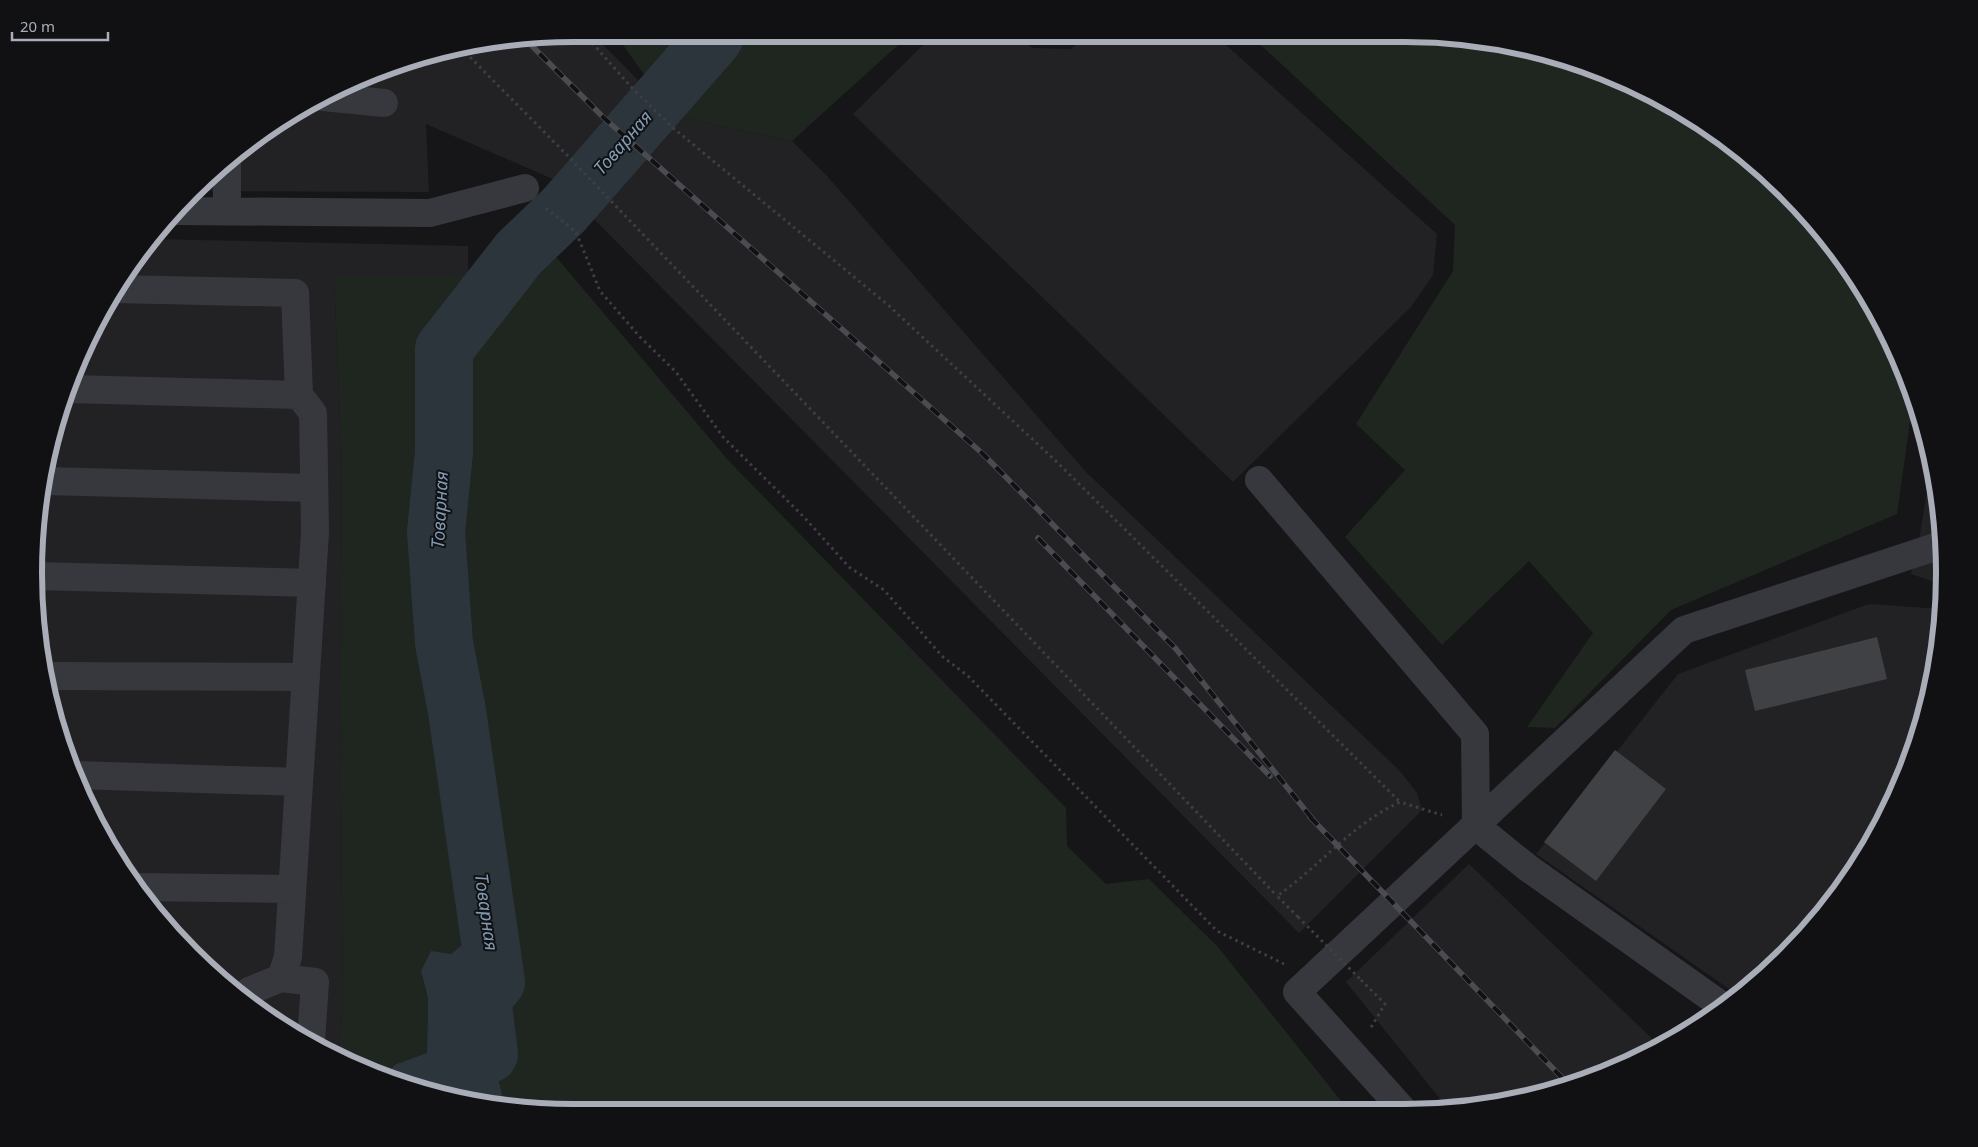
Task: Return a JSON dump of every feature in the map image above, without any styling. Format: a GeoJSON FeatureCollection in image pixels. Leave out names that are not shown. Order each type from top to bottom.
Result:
{"type":"FeatureCollection","features":[{"type":"Feature","properties":{"kind":"street"},"geometry":{"type":"LineString","coordinates":[[337,98],[384,103]]}},
{"type":"Feature","properties":{"kind":"street"},"geometry":{"type":"LineString","coordinates":[[227,171],[227,211]]}},
{"type":"Feature","properties":{"kind":"street"},"geometry":{"type":"LineString","coordinates":[[186,210],[430,213],[533,196]]}},
{"type":"Feature","properties":{"kind":"street"},"geometry":{"type":"LineString","coordinates":[[125,289],[295,293],[299,395],[313,413],[315,532],[288,957],[281,978]]}},
{"type":"Feature","properties":{"kind":"street"},"geometry":{"type":"LineString","coordinates":[[76,389],[299,395]]}},
{"type":"Feature","properties":{"kind":"street"},"geometry":{"type":"LineString","coordinates":[[1259,480],[1475,734],[1476,826]]}},
{"type":"Feature","properties":{"kind":"street"},"geometry":{"type":"LineString","coordinates":[[51,481],[314,488]]}},
{"type":"Feature","properties":{"kind":"street"},"geometry":{"type":"LineString","coordinates":[[1398,1104],[1297,992],[1684,630],[1934,547]]}},
{"type":"Feature","properties":{"kind":"street"},"geometry":{"type":"LineString","coordinates":[[42,576],[312,583]]}},
{"type":"Feature","properties":{"kind":"street"},"geometry":{"type":"LineString","coordinates":[[53,676],[306,678]]}},
{"type":"Feature","properties":{"kind":"street"},"geometry":{"type":"LineString","coordinates":[[82,775],[299,782]]}},
{"type":"Feature","properties":{"kind":"street"},"geometry":{"type":"LineString","coordinates":[[1476,826],[1528,868],[1717,1003]]}},
{"type":"Feature","properties":{"kind":"street"},"geometry":{"type":"LineString","coordinates":[[145,887],[292,888]]}},
{"type":"Feature","properties":{"kind":"street"},"geometry":{"type":"LineString","coordinates":[[248,993],[281,978],[315,982],[311,1035]]}},
{"type":"Feature","properties":{"kind":"path"},"geometry":{"type":"LineString","coordinates":[[592,42],[632,88],[672,127],[888,305],[1045,450],[1400,802],[1476,826]]}},
{"type":"Feature","properties":{"kind":"path"},"geometry":{"type":"LineString","coordinates":[[466,54],[566,153],[1277,896],[1384,1004]]}},
{"type":"Feature","properties":{"kind":"path"},"geometry":{"type":"LineString","coordinates":[[533,196],[576,232],[600,291],[640,337],[676,372],[723,437],[803,516],[849,567],[884,590],[943,657],[968,676],[1217,931],[1312,978]]}},
{"type":"Feature","properties":{"kind":"path"},"geometry":{"type":"LineString","coordinates":[[1277,896],[1298,881],[1374,816],[1400,802]]}},
{"type":"Feature","properties":{"kind":"shaded area"},"geometry":{"type":"Polygon","coordinates":[[[600,42],[644,86],[555,180],[426,124],[429,192],[205,191],[250,152],[308,114],[370,83],[436,61],[504,47],[600,42]]]}},
{"type":"Feature","properties":{"kind":"shaded area"},"geometry":{"type":"Polygon","coordinates":[[[621,42],[901,42],[792,141],[674,116],[621,42]]]}},
{"type":"Feature","properties":{"kind":"shaded area"},"geometry":{"type":"Polygon","coordinates":[[[926,42],[1026,42],[1032,48],[1071,49],[1079,42],[1223,42],[1437,234],[1433,275],[1411,307],[1233,482],[853,114],[926,42]]]}},
{"type":"Feature","properties":{"kind":"shaded area"},"geometry":{"type":"Polygon","coordinates":[[[1257,42],[1405,42],[1474,47],[1508,53],[1542,61],[1608,83],[1670,114],[1728,152],[1755,174],[1804,223],[1846,278],[1881,339],[1895,370],[1911,416],[1897,514],[1671,610],[1555,728],[1527,727],[1593,633],[1529,561],[1442,645],[1345,537],[1405,470],[1356,424],[1453,271],[1455,225],[1257,42]]]}},
{"type":"Feature","properties":{"kind":"shaded area"},"geometry":{"type":"Polygon","coordinates":[[[674,116],[792,141],[827,176],[1086,472],[1400,771],[1417,793],[1422,810],[1299,933],[590,215],[674,116]]]}},
{"type":"Feature","properties":{"kind":"shaded area"},"geometry":{"type":"Polygon","coordinates":[[[161,239],[468,246],[468,276],[334,276],[342,466],[340,688],[343,1001],[339,1050],[278,1015],[250,995],[198,949],[152,897],[114,839],[83,777],[61,711],[47,643],[42,574],[47,504],[53,470],[71,403],[97,339],[132,278],[161,239]]]}},
{"type":"Feature","properties":{"kind":"shaded area"},"geometry":{"type":"Polygon","coordinates":[[[546,245],[728,460],[1066,808],[1067,846],[1106,884],[1149,879],[1218,947],[1344,1104],[574,1104],[504,1100],[498,1078],[505,1046],[494,1011],[496,982],[451,954],[421,971],[428,998],[427,1054],[394,1065],[390,1071],[339,1050],[343,1001],[340,688],[342,466],[334,276],[468,276],[546,245]]]}},
{"type":"Feature","properties":{"kind":"shaded area"},"geometry":{"type":"Polygon","coordinates":[[[1928,486],[1934,539],[1936,582],[1911,574],[1928,486]]]}},
{"type":"Feature","properties":{"kind":"shaded area"},"geometry":{"type":"Polygon","coordinates":[[[1869,604],[1934,609],[1931,643],[1917,711],[1895,777],[1881,808],[1846,869],[1826,897],[1780,949],[1732,991],[1536,854],[1678,674],[1869,604]]]}},
{"type":"Feature","properties":{"kind":"shaded area"},"geometry":{"type":"Polygon","coordinates":[[[1469,864],[1655,1041],[1608,1064],[1542,1086],[1474,1100],[1443,1103],[1346,982],[1469,864]]]}},
{"type":"Feature","properties":{"kind":"shaded area"},"geometry":{"type":"Polygon","coordinates":[[[472,937],[496,982],[494,1011],[505,1046],[498,1078],[504,1100],[436,1086],[390,1071],[394,1065],[427,1053],[428,998],[421,971],[431,951],[451,954],[472,937]]]}},
{"type":"Feature","properties":{"kind":"building"},"geometry":{"type":"Polygon","coordinates":[[[1877,637],[1887,679],[1755,711],[1745,670],[1877,637]]]}},
{"type":"Feature","properties":{"kind":"building"},"geometry":{"type":"Polygon","coordinates":[[[1615,750],[1666,789],[1596,881],[1544,842],[1615,750]]]}},
{"type":"Feature","properties":{"kind":"waterway","name":"Товарная"},"geometry":{"type":"LineString","coordinates":[[489,1054],[482,998],[496,982],[457,711],[444,643],[436,532],[444,452],[444,349],[519,253],[564,210],[711,42]]}},
{"type":"Feature","properties":{"kind":"railway"},"geometry":{"type":"LineString","coordinates":[[531,45],[604,118],[983,454],[1176,649],[1314,821]]}},
{"type":"Feature","properties":{"kind":"railway"},"geometry":{"type":"LineString","coordinates":[[1038,538],[1270,776]]}},
{"type":"Feature","properties":{"kind":"railway"},"geometry":{"type":"LineString","coordinates":[[1310,817],[1564,1079]]}}]}
